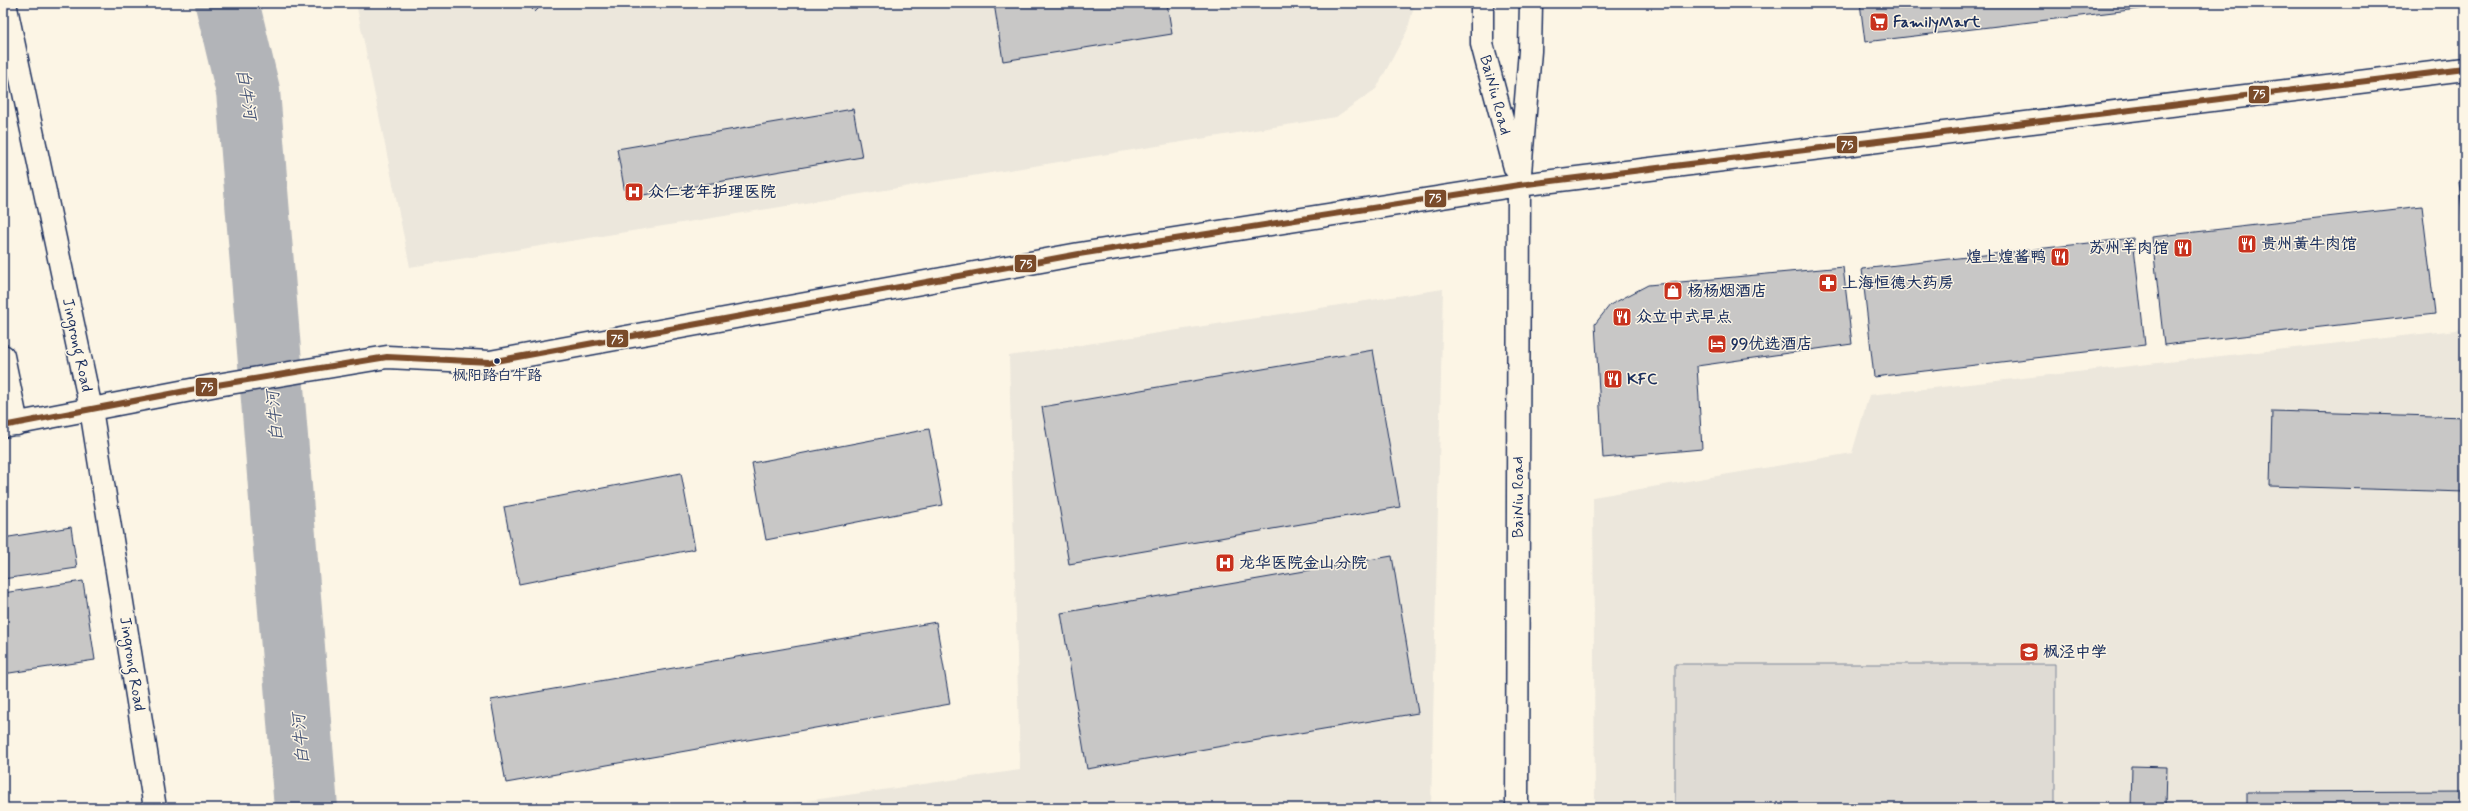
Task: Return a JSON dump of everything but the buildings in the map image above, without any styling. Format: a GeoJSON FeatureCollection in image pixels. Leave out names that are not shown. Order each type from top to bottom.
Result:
{"type":"FeatureCollection","features":[{"type":"Feature","properties":{"kind":"street","name":"Jingrong Road"},"geometry":{"type":"LineString","coordinates":[[6,3],[91,409],[154,808]]}},
{"type":"Feature","properties":{"kind":"street","name":"BaiNiu Road"},"geometry":{"type":"LineString","coordinates":[[1482,3],[1482,44],[1519,185]]}},
{"type":"Feature","properties":{"kind":"street","name":"BaiNiu Road"},"geometry":{"type":"LineString","coordinates":[[1517,808],[1519,185],[1530,51],[1531,3]]}},
{"type":"Feature","properties":{"kind":"street"},"geometry":{"type":"LineString","coordinates":[[3,356],[10,425],[217,384],[388,357],[490,362],[1079,254],[1519,185],[2465,69]]}},
{"type":"Feature","properties":{"kind":"shaded area","name":"众仁老年护理医院"},"geometry":{"type":"Polygon","coordinates":[[[356,3],[1415,3],[1407,31],[1376,89],[1336,117],[410,267],[356,3]]]}},
{"type":"Feature","properties":{"kind":"shaded area","name":"龙华医院金山分院"},"geometry":{"type":"Polygon","coordinates":[[[1443,289],[1431,808],[758,808],[1020,770],[1009,356],[1443,289]]]}},
{"type":"Feature","properties":{"kind":"shaded area","name":"枫泾中学"},"geometry":{"type":"Polygon","coordinates":[[[2465,329],[2465,808],[1595,808],[1593,497],[1852,453],[1869,395],[2465,329]]]}},
{"type":"Feature","properties":{"kind":"shaded area"},"geometry":{"type":"Polygon","coordinates":[[[1675,664],[2055,664],[2055,808],[1675,808],[1675,664]]]}},
{"type":"Feature","properties":{"kind":"waterway","name":"白牛河"},"geometry":{"type":"LineString","coordinates":[[227,3],[248,91],[306,808]]}},
{"type":"Feature","properties":{"kind":"transit line","name":"75"},"geometry":{"type":"LineString","coordinates":[[3,426],[217,385],[387,357],[490,362],[1079,254],[1519,185],[2465,69]]}},
{"type":"Feature","properties":{"kind":"place","name":"FamilyMart"},"geometry":{"type":"Point","coordinates":[1879,22]}},
{"type":"Feature","properties":{"kind":"place","name":"众仁老年护理医院"},"geometry":{"type":"Point","coordinates":[634,192]}},
{"type":"Feature","properties":{"kind":"place","name":"贵州黄牛肉馆"},"geometry":{"type":"Point","coordinates":[2247,244]}},
{"type":"Feature","properties":{"kind":"place","name":"苏州羊肉馆"},"geometry":{"type":"Point","coordinates":[2183,248]}},
{"type":"Feature","properties":{"kind":"place","name":"煌上煌酱鸭"},"geometry":{"type":"Point","coordinates":[2060,257]}},
{"type":"Feature","properties":{"kind":"place","name":"上海恒德大药房"},"geometry":{"type":"Point","coordinates":[1828,283]}},
{"type":"Feature","properties":{"kind":"place","name":"杨杨烟酒店"},"geometry":{"type":"Point","coordinates":[1673,291]}},
{"type":"Feature","properties":{"kind":"place","name":"众立中式早点"},"geometry":{"type":"Point","coordinates":[1622,317]}},
{"type":"Feature","properties":{"kind":"place","name":"99优选酒店"},"geometry":{"type":"Point","coordinates":[1717,344]}},
{"type":"Feature","properties":{"kind":"place","name":"枫阳路白牛路"},"geometry":{"type":"Point","coordinates":[497,361]}},
{"type":"Feature","properties":{"kind":"place","name":"KFC"},"geometry":{"type":"Point","coordinates":[1613,379]}},
{"type":"Feature","properties":{"kind":"place","name":"龙华医院金山分院"},"geometry":{"type":"Point","coordinates":[1225,563]}},
{"type":"Feature","properties":{"kind":"place","name":"枫泾中学"},"geometry":{"type":"Point","coordinates":[2029,652]}}]}
